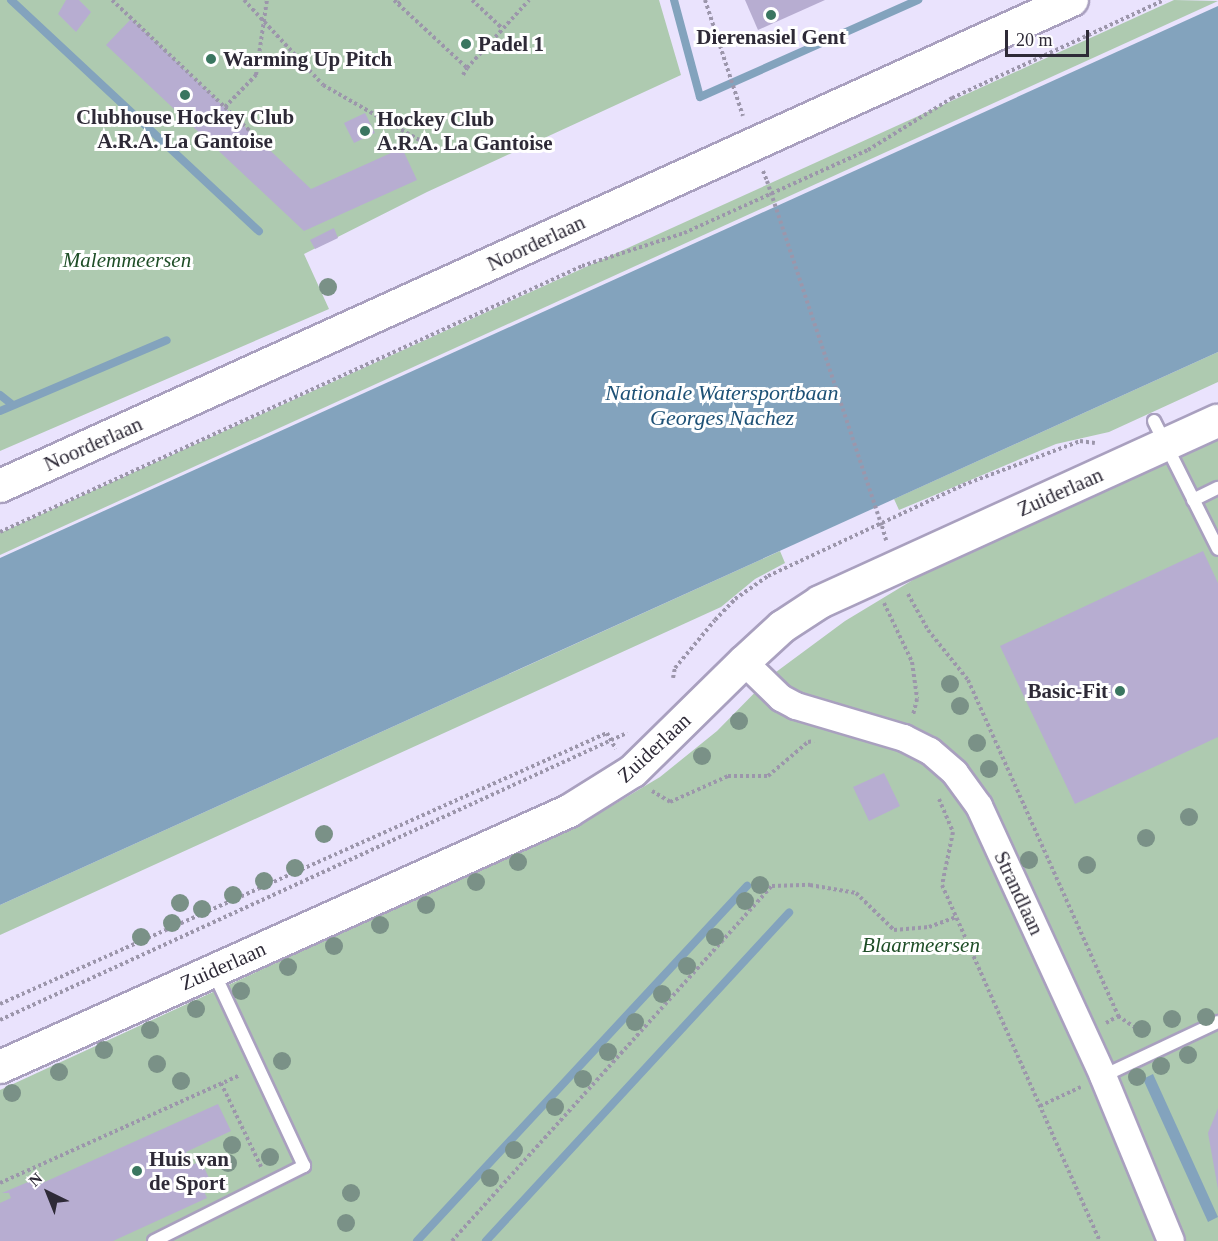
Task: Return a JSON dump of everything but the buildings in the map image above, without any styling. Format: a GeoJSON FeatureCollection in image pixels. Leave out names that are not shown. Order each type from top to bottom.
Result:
{"type":"FeatureCollection","features":[{"type":"Feature","properties":{"kind":"street","name":"Noorderlaan"},"geometry":{"type":"LineString","coordinates":[[0,486],[1072,0]]}},
{"type":"Feature","properties":{"kind":"street","name":"Zuiderlaan"},"geometry":{"type":"LineString","coordinates":[[0,1067],[569,811],[617,783],[782,627],[820,602],[895,567],[1160,433],[1218,421]]}},
{"type":"Feature","properties":{"kind":"street","name":"Strandlaan"},"geometry":{"type":"LineString","coordinates":[[744,662],[781,698],[796,706],[904,738],[930,752],[955,773],[979,806],[1103,1076],[1171,1241]]}},
{"type":"Feature","properties":{"kind":"lane"},"geometry":{"type":"LineString","coordinates":[[1160,433],[1218,549]]}},
{"type":"Feature","properties":{"kind":"lane"},"geometry":{"type":"LineString","coordinates":[[1194,500],[1218,488]]}},
{"type":"Feature","properties":{"kind":"lane"},"geometry":{"type":"LineString","coordinates":[[154,1241],[180,1235],[304,1166],[213,971]]}},
{"type":"Feature","properties":{"kind":"lane"},"geometry":{"type":"LineString","coordinates":[[1103,1076],[1218,1022]]}},
{"type":"Feature","properties":{"kind":"path"},"geometry":{"type":"LineString","coordinates":[[112,0],[265,145]]}},
{"type":"Feature","properties":{"kind":"path"},"geometry":{"type":"LineString","coordinates":[[244,0],[265,27],[323,85],[435,149]]}},
{"type":"Feature","properties":{"kind":"path"},"geometry":{"type":"LineString","coordinates":[[225,107],[256,75],[265,27],[267,0]]}},
{"type":"Feature","properties":{"kind":"path"},"geometry":{"type":"LineString","coordinates":[[394,0],[400,2],[467,68]]}},
{"type":"Feature","properties":{"kind":"path"},"geometry":{"type":"LineString","coordinates":[[472,0],[503,28]]}},
{"type":"Feature","properties":{"kind":"path"},"geometry":{"type":"LineString","coordinates":[[463,75],[530,0]]}},
{"type":"Feature","properties":{"kind":"path"},"geometry":{"type":"LineString","coordinates":[[705,0],[737,99]]}},
{"type":"Feature","properties":{"kind":"path"},"geometry":{"type":"LineString","coordinates":[[0,532],[582,266],[684,233],[846,160],[952,98],[1164,0]]}},
{"type":"Feature","properties":{"kind":"path"},"geometry":{"type":"LineString","coordinates":[[767,181],[882,526]]}},
{"type":"Feature","properties":{"kind":"path"},"geometry":{"type":"LineString","coordinates":[[673,678],[675,668],[715,620],[735,599],[768,576],[963,485],[1080,441],[1095,443]]}},
{"type":"Feature","properties":{"kind":"path"},"geometry":{"type":"LineString","coordinates":[[895,567],[928,630],[968,680],[1118,1016],[1165,1047]]}},
{"type":"Feature","properties":{"kind":"path"},"geometry":{"type":"LineString","coordinates":[[0,1004],[607,733]]}},
{"type":"Feature","properties":{"kind":"path"},"geometry":{"type":"LineString","coordinates":[[935,792],[953,832],[942,885],[1100,1241]]}},
{"type":"Feature","properties":{"kind":"path"},"geometry":{"type":"LineString","coordinates":[[0,1020],[492,796]]}},
{"type":"Feature","properties":{"kind":"path"},"geometry":{"type":"LineString","coordinates":[[452,1241],[772,886],[810,885],[856,893],[894,930],[929,927],[957,917]]}},
{"type":"Feature","properties":{"kind":"path"},"geometry":{"type":"LineString","coordinates":[[0,1184],[258,1067]]}},
{"type":"Feature","properties":{"kind":"path"},"geometry":{"type":"LineString","coordinates":[[1040,1106],[1103,1076]]}},
{"type":"Feature","properties":{"kind":"path"},"geometry":{"type":"LineString","coordinates":[[221,1083],[269,1184]]}},
{"type":"Feature","properties":{"kind":"green space","name":"Malemmeersen"},"geometry":{"type":"Polygon","coordinates":[[[0,0],[659,0],[681,75],[427,192],[304,254],[329,309],[0,451],[0,0]]]}},
{"type":"Feature","properties":{"kind":"green space"},"geometry":{"type":"Polygon","coordinates":[[[1174,0],[1218,1],[0,555],[0,533],[1174,0]]]}},
{"type":"Feature","properties":{"kind":"green space"},"geometry":{"type":"Polygon","coordinates":[[[1218,352],[1218,382],[1109,432],[1056,444],[899,510],[894,499],[1218,352]]]}},
{"type":"Feature","properties":{"kind":"green space","name":"Blaarmeersen"},"geometry":{"type":"Polygon","coordinates":[[[1218,438],[1218,1241],[0,1241],[0,1090],[593,817],[660,777],[717,731],[772,675],[845,621],[936,566],[1218,438]]]}},
{"type":"Feature","properties":{"kind":"green space"},"geometry":{"type":"Polygon","coordinates":[[[780,551],[785,563],[755,579],[721,607],[0,935],[0,905],[780,551]]]}},
{"type":"Feature","properties":{"kind":"water","name":"Nationale Watersportbaan Georges Nachez"},"geometry":{"type":"Polygon","coordinates":[[[1218,6],[1218,352],[0,905],[0,558],[1218,6]]]}},
{"type":"Feature","properties":{"kind":"water"},"geometry":{"type":"Polygon","coordinates":[[[1153,1074],[1218,1217],[1208,1222],[1143,1079],[1153,1074]]]}},
{"type":"Feature","properties":{"kind":"waterway"},"geometry":{"type":"LineString","coordinates":[[11,0],[259,231]]}},
{"type":"Feature","properties":{"kind":"waterway"},"geometry":{"type":"LineString","coordinates":[[674,0],[700,97],[918,0]]}},
{"type":"Feature","properties":{"kind":"waterway"},"geometry":{"type":"LineString","coordinates":[[0,411],[167,340]]}},
{"type":"Feature","properties":{"kind":"waterway"},"geometry":{"type":"LineString","coordinates":[[0,395],[13,405]]}},
{"type":"Feature","properties":{"kind":"waterway"},"geometry":{"type":"LineString","coordinates":[[417,1241],[747,886]]}},
{"type":"Feature","properties":{"kind":"waterway"},"geometry":{"type":"LineString","coordinates":[[486,1241],[789,913]]}},
{"type":"Feature","properties":{"kind":"place","name":"Dierenasiel Gent"},"geometry":{"type":"Point","coordinates":[771,15]}},
{"type":"Feature","properties":{"kind":"place","name":"Padel 1"},"geometry":{"type":"Point","coordinates":[466,44]}},
{"type":"Feature","properties":{"kind":"place","name":"Warming Up Pitch"},"geometry":{"type":"Point","coordinates":[211,59]}},
{"type":"Feature","properties":{"kind":"place","name":"Clubhouse Hockey Club A.R.A. La Gantoise"},"geometry":{"type":"Point","coordinates":[185,95]}},
{"type":"Feature","properties":{"kind":"place","name":"Hockey Club A.R.A. La Gantoise"},"geometry":{"type":"Point","coordinates":[365,131]}},
{"type":"Feature","properties":{"kind":"place","name":"Basic-Fit"},"geometry":{"type":"Point","coordinates":[1120,691]}},
{"type":"Feature","properties":{"kind":"place","name":"Huis van de Sport"},"geometry":{"type":"Point","coordinates":[137,1171]}}]}
